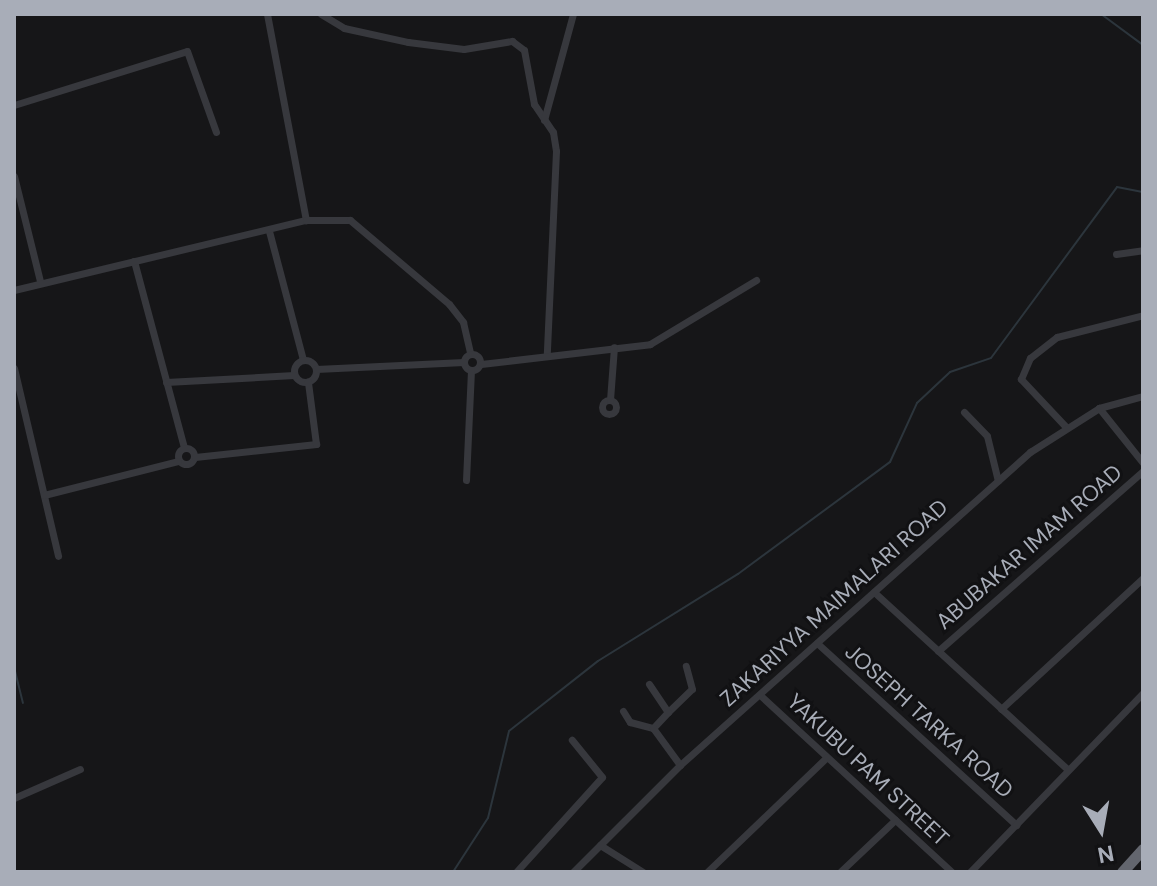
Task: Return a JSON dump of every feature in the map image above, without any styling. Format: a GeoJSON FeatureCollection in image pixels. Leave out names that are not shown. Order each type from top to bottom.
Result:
{"type":"FeatureCollection","features":[{"type":"Feature","properties":{"kind":"highway"},"geometry":{"type":"LineString","coordinates":[[1122,872],[1143,849]]}},
{"type":"Feature","properties":{"kind":"highway"},"geometry":{"type":"LineString","coordinates":[[1131,872],[1143,858]]}},
{"type":"Feature","properties":{"kind":"street"},"geometry":{"type":"LineString","coordinates":[[267,14],[306,220]]}},
{"type":"Feature","properties":{"kind":"street"},"geometry":{"type":"LineString","coordinates":[[321,14],[344,28],[408,42],[464,49],[520,44],[556,151],[547,353]]}},
{"type":"Feature","properties":{"kind":"street"},"geometry":{"type":"LineString","coordinates":[[544,120],[573,14]]}},
{"type":"Feature","properties":{"kind":"street"},"geometry":{"type":"LineString","coordinates":[[14,105],[187,51],[216,132]]}},
{"type":"Feature","properties":{"kind":"street"},"geometry":{"type":"LineString","coordinates":[[14,176],[40,281]]}},
{"type":"Feature","properties":{"kind":"street"},"geometry":{"type":"LineString","coordinates":[[14,290],[40,281],[269,231],[306,220],[350,220],[372,234],[449,304],[463,322],[470,353],[481,364]]}},
{"type":"Feature","properties":{"kind":"street"},"geometry":{"type":"LineString","coordinates":[[14,229],[26,225]]}},
{"type":"Feature","properties":{"kind":"street"},"geometry":{"type":"LineString","coordinates":[[269,231],[303,360],[316,369],[464,362]]}},
{"type":"Feature","properties":{"kind":"street"},"geometry":{"type":"LineString","coordinates":[[1116,254],[1143,250]]}},
{"type":"Feature","properties":{"kind":"street"},"geometry":{"type":"LineString","coordinates":[[134,261],[184,447],[195,457]]}},
{"type":"Feature","properties":{"kind":"street"},"geometry":{"type":"LineString","coordinates":[[471,370],[481,364],[547,353],[660,341],[756,280]]}},
{"type":"Feature","properties":{"kind":"street"},"geometry":{"type":"LineString","coordinates":[[1066,427],[1021,379],[1030,358],[1046,341],[1143,315]]}},
{"type":"Feature","properties":{"kind":"street"},"geometry":{"type":"LineString","coordinates":[[610,400],[614,347]]}},
{"type":"Feature","properties":{"kind":"street"},"geometry":{"type":"LineString","coordinates":[[464,362],[470,353]]}},
{"type":"Feature","properties":{"kind":"street"},"geometry":{"type":"LineString","coordinates":[[294,375],[303,360]]}},
{"type":"Feature","properties":{"kind":"street"},"geometry":{"type":"LineString","coordinates":[[464,362],[471,370],[466,480]]}},
{"type":"Feature","properties":{"kind":"street"},"geometry":{"type":"LineString","coordinates":[[14,368],[58,556]]}},
{"type":"Feature","properties":{"kind":"street"},"geometry":{"type":"LineString","coordinates":[[44,495],[178,461],[188,464],[195,457],[316,444],[308,382],[316,369]]}},
{"type":"Feature","properties":{"kind":"street"},"geometry":{"type":"LineString","coordinates":[[166,382],[294,375],[308,382]]}},
{"type":"Feature","properties":{"kind":"street","name":"ZAKARIYYA MAIMALARI ROAD"},"geometry":{"type":"LineString","coordinates":[[573,872],[680,765],[998,481],[1066,427],[1099,408],[1143,396]]}},
{"type":"Feature","properties":{"kind":"street"},"geometry":{"type":"LineString","coordinates":[[1099,408],[1143,463]]}},
{"type":"Feature","properties":{"kind":"street"},"geometry":{"type":"LineString","coordinates":[[964,412],[987,436],[998,481]]}},
{"type":"Feature","properties":{"kind":"street"},"geometry":{"type":"LineString","coordinates":[[178,461],[184,447]]}},
{"type":"Feature","properties":{"kind":"street","name":"ABUBAKAR IMAM ROAD"},"geometry":{"type":"LineString","coordinates":[[938,651],[1143,471]]}},
{"type":"Feature","properties":{"kind":"street"},"geometry":{"type":"LineString","coordinates":[[1001,709],[1143,578]]}},
{"type":"Feature","properties":{"kind":"street"},"geometry":{"type":"LineString","coordinates":[[874,592],[1068,770]]}},
{"type":"Feature","properties":{"kind":"street","name":"JOSEPH TARKA ROAD"},"geometry":{"type":"LineString","coordinates":[[817,643],[1016,825]]}},
{"type":"Feature","properties":{"kind":"street"},"geometry":{"type":"LineString","coordinates":[[653,728],[692,689],[686,666]]}},
{"type":"Feature","properties":{"kind":"street"},"geometry":{"type":"LineString","coordinates":[[649,684],[668,712]]}},
{"type":"Feature","properties":{"kind":"street"},"geometry":{"type":"LineString","coordinates":[[970,872],[1143,693]]}},
{"type":"Feature","properties":{"kind":"street","name":"YAKUBU PAM STREET"},"geometry":{"type":"LineString","coordinates":[[760,695],[952,872]]}},
{"type":"Feature","properties":{"kind":"street"},"geometry":{"type":"LineString","coordinates":[[623,711],[630,722],[653,728],[680,765]]}},
{"type":"Feature","properties":{"kind":"street"},"geometry":{"type":"LineString","coordinates":[[516,872],[602,777],[572,740]]}},
{"type":"Feature","properties":{"kind":"street"},"geometry":{"type":"LineString","coordinates":[[707,872],[827,757]]}},
{"type":"Feature","properties":{"kind":"street"},"geometry":{"type":"LineString","coordinates":[[14,798],[80,769]]}},
{"type":"Feature","properties":{"kind":"street"},"geometry":{"type":"LineString","coordinates":[[840,872],[895,820]]}},
{"type":"Feature","properties":{"kind":"street"},"geometry":{"type":"LineString","coordinates":[[600,845],[643,872]]}},
{"type":"Feature","properties":{"kind":"waterway"},"geometry":{"type":"LineString","coordinates":[[1101,14],[1143,45]]}},
{"type":"Feature","properties":{"kind":"waterway"},"geometry":{"type":"LineString","coordinates":[[453,872],[488,818],[509,731],[598,661],[738,574],[890,462],[917,403],[950,372],[991,358],[1117,187],[1143,192]]}},
{"type":"Feature","properties":{"kind":"waterway"},"geometry":{"type":"LineString","coordinates":[[14,667],[23,703]]}}]}
